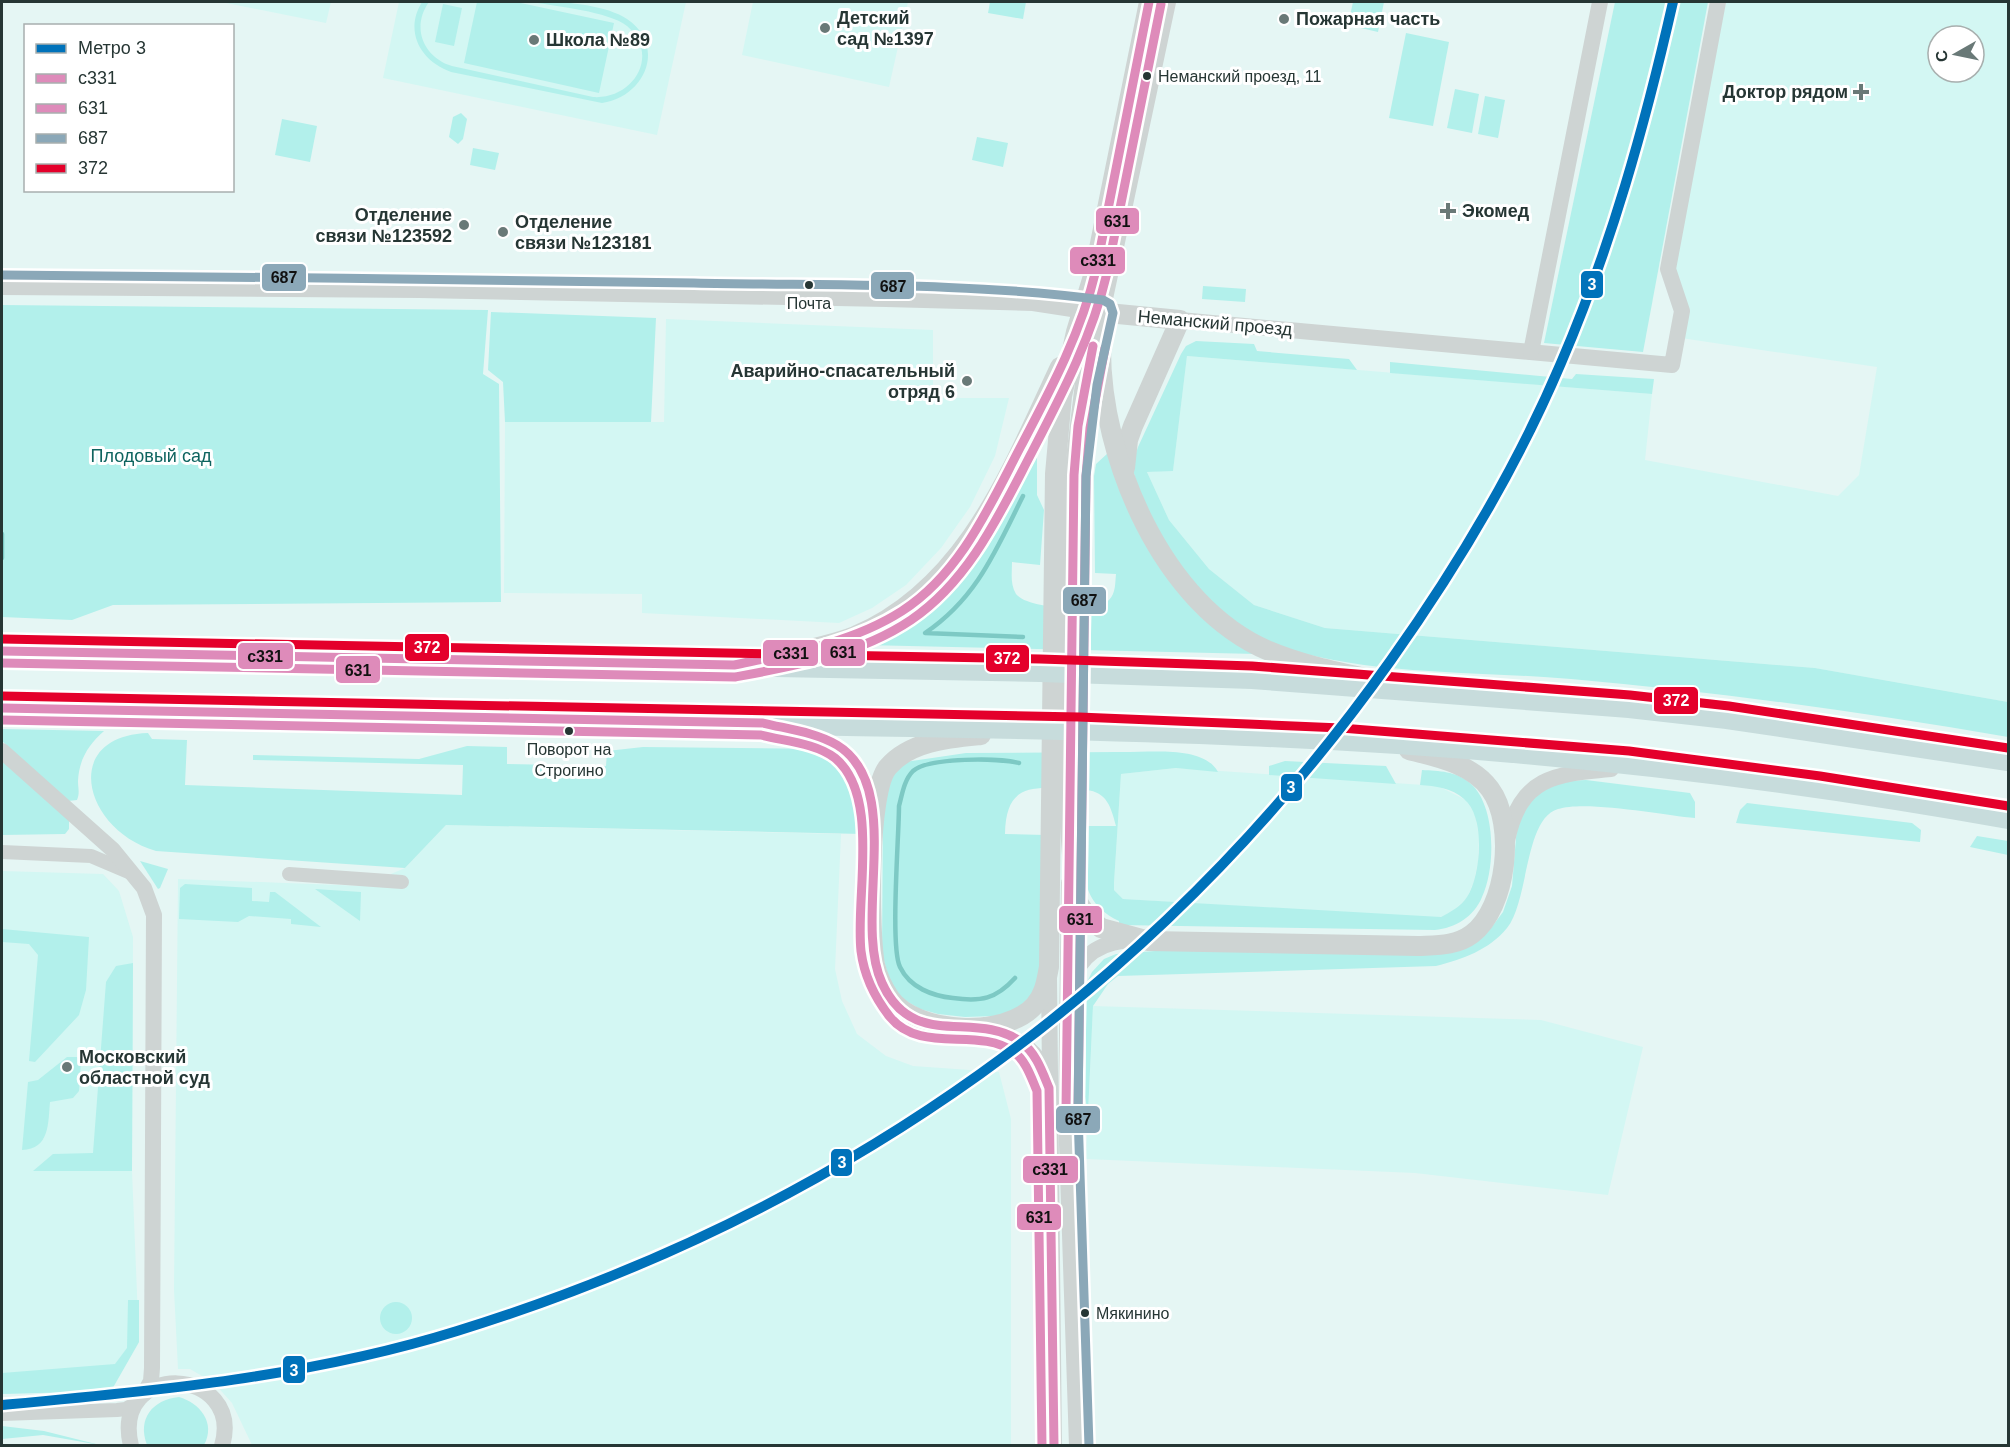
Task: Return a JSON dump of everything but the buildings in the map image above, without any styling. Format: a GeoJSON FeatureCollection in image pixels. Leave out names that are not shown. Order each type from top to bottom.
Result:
{"type":"FeatureCollection","features":[{"type":"Feature","properties":{"kind":"highway"},"geometry":{"type":"LineString","coordinates":[[2,651],[1228,677],[1406,688],[1716,716],[2008,760]]}},
{"type":"Feature","properties":{"kind":"highway"},"geometry":{"type":"LineString","coordinates":[[2,708],[1039,728],[1249,735],[1502,752],[1647,766],[1765,781],[2008,818]]}},
{"type":"Feature","properties":{"kind":"main road"},"geometry":{"type":"LineString","coordinates":[[1039,728],[958,737],[927,744],[903,754],[887,767],[880,782],[873,826],[873,948],[880,983],[901,1011],[914,1019],[931,1024],[975,1028],[1019,1016],[1034,1007],[1045,992],[1048,967],[1049,826],[1063,568],[1093,312],[1149,2]]}},
{"type":"Feature","properties":{"kind":"main road"},"geometry":{"type":"LineString","coordinates":[[1166,2],[1093,312],[1106,412],[1127,484],[1150,532],[1173,570],[1193,596],[1238,634],[1268,651],[1302,663],[1406,688]]}},
{"type":"Feature","properties":{"kind":"main road"},"geometry":{"type":"LineString","coordinates":[[734,665],[853,636],[905,609],[934,585],[975,531],[1042,406],[1076,332],[1093,312]]}},
{"type":"Feature","properties":{"kind":"main road","name":"Неманский проезд"},"geometry":{"type":"LineString","coordinates":[[1093,312],[1180,320]]}},
{"type":"Feature","properties":{"kind":"main road"},"geometry":{"type":"LineString","coordinates":[[1127,484],[1125,462],[1128,441],[1180,320]]}},
{"type":"Feature","properties":{"kind":"main road"},"geometry":{"type":"LineString","coordinates":[[1076,332],[1062,396],[1055,474],[1063,568],[1070,826],[1074,883],[1079,904],[1088,917],[1101,928],[1149,941],[1445,945],[1471,935],[1493,906],[1500,886],[1504,853],[1504,825],[1499,805],[1490,788],[1459,764],[1377,743]]}},
{"type":"Feature","properties":{"kind":"main road"},"geometry":{"type":"LineString","coordinates":[[1042,406],[1052,397],[1062,396],[1075,402],[1078,426]]}},
{"type":"Feature","properties":{"kind":"street"},"geometry":{"type":"LineString","coordinates":[[1531,352],[1600,2]]}},
{"type":"Feature","properties":{"kind":"street","name":"Неманский проезд"},"geometry":{"type":"LineString","coordinates":[[1180,320],[1672,365],[1682,311],[1668,268],[1718,2]]}},
{"type":"Feature","properties":{"kind":"street","name":"Неманский проезд"},"geometry":{"type":"LineString","coordinates":[[2,287],[410,290],[886,298],[1033,303],[1093,312]]}},
{"type":"Feature","properties":{"kind":"street"},"geometry":{"type":"LineString","coordinates":[[763,723],[824,740],[844,750],[857,764],[866,782],[873,826]]}},
{"type":"Feature","properties":{"kind":"street"},"geometry":{"type":"LineString","coordinates":[[2,751],[113,850],[136,876],[150,901],[155,925],[152,1368],[151,1381],[130,1416],[128,1433],[131,1446]]}},
{"type":"Feature","properties":{"kind":"street"},"geometry":{"type":"LineString","coordinates":[[1504,853],[1510,825],[1518,806],[1539,783],[1557,775],[1647,766]]}},
{"type":"Feature","properties":{"kind":"street"},"geometry":{"type":"LineString","coordinates":[[1070,826],[1066,1114],[1077,1446]]}},
{"type":"Feature","properties":{"kind":"street"},"geometry":{"type":"LineString","coordinates":[[2,852],[91,856],[136,876]]}},
{"type":"Feature","properties":{"kind":"street"},"geometry":{"type":"LineString","coordinates":[[289,874],[402,882]]}},
{"type":"Feature","properties":{"kind":"street"},"geometry":{"type":"LineString","coordinates":[[1068,1005],[1072,981],[1088,954],[1102,946],[1122,940],[1149,941]]}},
{"type":"Feature","properties":{"kind":"street"},"geometry":{"type":"LineString","coordinates":[[1048,967],[1054,1446]]}},
{"type":"Feature","properties":{"kind":"street"},"geometry":{"type":"LineString","coordinates":[[975,1028],[1000,1033],[1029,1048],[1038,1057],[1049,1088]]}},
{"type":"Feature","properties":{"kind":"street"},"geometry":{"type":"LineString","coordinates":[[2,1414],[126,1409],[166,1383],[194,1385],[216,1402],[222,1415],[223,1437],[230,1446]]}},
{"type":"Feature","properties":{"kind":"shaded area"},"geometry":{"type":"Polygon","coordinates":[[[221,2],[331,2],[326,23],[221,2]]]}},
{"type":"Feature","properties":{"kind":"shaded area","name":"Школа №89"},"geometry":{"type":"Polygon","coordinates":[[[399,2],[686,2],[657,135],[383,78],[399,2]]]}},
{"type":"Feature","properties":{"kind":"shaded area","name":"Детский сад №1397"},"geometry":{"type":"Polygon","coordinates":[[[753,2],[908,2],[889,87],[742,55],[753,2]]]}},
{"type":"Feature","properties":{"kind":"shaded area"},"geometry":{"type":"Polygon","coordinates":[[[1726,2],[2008,2],[2008,702],[1815,668],[1325,628],[1254,605],[1209,569],[1169,520],[1147,472],[1173,470],[1187,356],[1652,394],[1645,460],[1838,496],[1859,475],[1877,367],[1681,338],[1672,268],[1726,2]]]}},
{"type":"Feature","properties":{"kind":"shaded area"},"geometry":{"type":"Polygon","coordinates":[[[666,319],[933,330],[933,398],[1009,398],[995,456],[970,507],[941,548],[906,585],[872,608],[839,623],[642,613],[642,594],[504,593],[505,422],[664,422],[666,319]]]}},
{"type":"Feature","properties":{"kind":"shaded area"},"geometry":{"type":"Polygon","coordinates":[[[1176,768],[1438,786],[1466,800],[1475,814],[1479,837],[1478,862],[1467,898],[1453,911],[1433,918],[1123,899],[1114,890],[1121,774],[1176,768]]]}},
{"type":"Feature","properties":{"kind":"shaded area"},"geometry":{"type":"Polygon","coordinates":[[[446,825],[841,834],[835,969],[842,1001],[857,1034],[886,1056],[913,1066],[999,1072],[1011,1119],[1011,1445],[252,1445],[232,1403],[214,1383],[190,1369],[178,1369],[174,1290],[178,879],[390,887],[391,874],[405,868],[446,825]]]}},
{"type":"Feature","properties":{"kind":"shaded area"},"geometry":{"type":"Polygon","coordinates":[[[2,871],[103,874],[119,891],[133,937],[132,1171],[139,1342],[111,1391],[2,1394],[2,871]]]}},
{"type":"Feature","properties":{"kind":"shaded area"},"geometry":{"type":"Polygon","coordinates":[[[1093,1006],[1541,1020],[1643,1047],[1608,1195],[1415,1173],[1086,1159],[1093,1006]]]}},
{"type":"Feature","properties":{"kind":"green space"},"geometry":{"type":"Polygon","coordinates":[[[422,2],[429,2],[421,21],[423,40],[434,56],[452,66],[593,97],[607,96],[630,84],[638,74],[642,62],[642,50],[637,38],[627,26],[595,13],[533,2],[544,2],[594,7],[627,19],[639,30],[646,43],[648,56],[646,69],[630,91],[617,99],[602,103],[451,72],[431,60],[418,44],[415,24],[422,2]]]}},
{"type":"Feature","properties":{"kind":"green space"},"geometry":{"type":"Polygon","coordinates":[[[477,2],[516,2],[614,23],[599,93],[464,63],[477,2]]]}},
{"type":"Feature","properties":{"kind":"green space"},"geometry":{"type":"Polygon","coordinates":[[[990,2],[1026,2],[1023,19],[988,13],[990,2]]]}},
{"type":"Feature","properties":{"kind":"green space"},"geometry":{"type":"Polygon","coordinates":[[[1353,2],[1384,2],[1378,32],[1348,25],[1353,2]]]}},
{"type":"Feature","properties":{"kind":"green space"},"geometry":{"type":"Polygon","coordinates":[[[1615,2],[1708,2],[1643,352],[1544,343],[1615,2]]]}},
{"type":"Feature","properties":{"kind":"green space"},"geometry":{"type":"Polygon","coordinates":[[[443,4],[462,8],[454,46],[435,42],[443,4]]]}},
{"type":"Feature","properties":{"kind":"green space"},"geometry":{"type":"Polygon","coordinates":[[[1406,33],[1449,42],[1433,126],[1389,118],[1406,33]]]}},
{"type":"Feature","properties":{"kind":"green space"},"geometry":{"type":"Polygon","coordinates":[[[1455,89],[1479,94],[1472,133],[1447,128],[1455,89]]]}},
{"type":"Feature","properties":{"kind":"green space"},"geometry":{"type":"Polygon","coordinates":[[[1485,96],[1505,100],[1498,138],[1478,134],[1485,96]]]}},
{"type":"Feature","properties":{"kind":"green space"},"geometry":{"type":"Polygon","coordinates":[[[461,113],[467,119],[463,139],[458,144],[449,137],[453,117],[461,113]]]}},
{"type":"Feature","properties":{"kind":"green space"},"geometry":{"type":"Polygon","coordinates":[[[282,119],[317,126],[310,162],[275,155],[282,119]]]}},
{"type":"Feature","properties":{"kind":"green space"},"geometry":{"type":"Polygon","coordinates":[[[977,137],[1008,143],[1003,167],[972,160],[977,137]]]}},
{"type":"Feature","properties":{"kind":"green space"},"geometry":{"type":"Polygon","coordinates":[[[473,148],[499,153],[495,170],[470,165],[473,148]]]}},
{"type":"Feature","properties":{"kind":"green space"},"geometry":{"type":"Polygon","coordinates":[[[1203,286],[1246,289],[1245,302],[1202,299],[1203,286]]]}},
{"type":"Feature","properties":{"kind":"green space","name":"Плодовый сад"},"geometry":{"type":"Polygon","coordinates":[[[2,305],[488,310],[483,374],[499,384],[501,602],[113,605],[72,620],[2,617],[2,305]]]}},
{"type":"Feature","properties":{"kind":"green space"},"geometry":{"type":"Polygon","coordinates":[[[491,312],[656,318],[651,422],[505,422],[503,382],[488,370],[491,312]]]}},
{"type":"Feature","properties":{"kind":"green space"},"geometry":{"type":"Polygon","coordinates":[[[1196,341],[1254,344],[1257,351],[1349,359],[1357,370],[1187,356],[1173,471],[1147,472],[1169,520],[1209,569],[1254,605],[1325,628],[1815,668],[2008,702],[2008,737],[1736,696],[1571,679],[1416,670],[1339,661],[1301,653],[1245,632],[1209,602],[1179,564],[1154,523],[1134,472],[1133,461],[1138,447],[1181,354],[1186,346],[1196,341]]]}},
{"type":"Feature","properties":{"kind":"green space"},"geometry":{"type":"Polygon","coordinates":[[[1390,362],[1572,379],[1576,374],[1654,379],[1652,394],[1390,373],[1390,362]]]}},
{"type":"Feature","properties":{"kind":"green space"},"geometry":{"type":"Polygon","coordinates":[[[1037,445],[1037,495],[1044,510],[1040,565],[1012,562],[1012,582],[1016,594],[1033,603],[1076,608],[1101,604],[1109,600],[1113,594],[1116,574],[1095,573],[1094,476],[1096,464],[1108,453],[1186,601],[1208,622],[1257,654],[865,645],[920,615],[953,586],[981,549],[1037,445]]]}},
{"type":"Feature","properties":{"kind":"green space"},"geometry":{"type":"Polygon","coordinates":[[[2,729],[104,731],[89,747],[82,760],[77,800],[68,801],[2,741],[2,729]]]}},
{"type":"Feature","properties":{"kind":"green space"},"geometry":{"type":"Polygon","coordinates":[[[148,733],[152,739],[187,740],[185,785],[462,795],[463,765],[253,760],[253,755],[419,759],[467,746],[507,747],[507,764],[606,766],[607,751],[643,747],[824,749],[852,772],[862,808],[863,834],[446,825],[405,868],[156,851],[131,840],[112,824],[98,805],[92,785],[93,766],[102,750],[120,738],[148,733]]]}},
{"type":"Feature","properties":{"kind":"green space"},"geometry":{"type":"Polygon","coordinates":[[[1158,751],[1200,757],[1211,763],[1218,772],[1176,768],[1121,774],[1114,890],[1123,899],[1441,917],[1462,903],[1472,887],[1478,861],[1478,832],[1471,807],[1464,799],[1449,790],[1420,785],[1422,770],[1447,772],[1465,779],[1479,793],[1485,806],[1491,837],[1491,854],[1487,884],[1479,904],[1469,916],[1457,924],[1435,930],[1119,925],[1119,921],[1105,913],[1089,893],[1084,868],[1087,826],[1116,826],[1107,802],[1093,791],[1041,788],[1019,794],[1007,815],[1005,834],[1045,835],[1039,988],[1016,1010],[995,1016],[965,1017],[920,1009],[903,999],[892,988],[882,954],[883,808],[893,774],[905,762],[966,753],[1158,751]]]}},
{"type":"Feature","properties":{"kind":"green space"},"geometry":{"type":"Polygon","coordinates":[[[2,756],[69,819],[69,829],[65,834],[2,835],[2,756]]]}},
{"type":"Feature","properties":{"kind":"green space"},"geometry":{"type":"Polygon","coordinates":[[[1285,761],[1386,766],[1396,784],[1269,775],[1269,766],[1285,761]]]}},
{"type":"Feature","properties":{"kind":"green space"},"geometry":{"type":"Polygon","coordinates":[[[1586,780],[1690,793],[1695,802],[1695,818],[1605,807],[1558,809],[1547,816],[1539,828],[1514,916],[1507,928],[1484,948],[1466,957],[1436,966],[1118,976],[1108,984],[1093,1006],[1088,1114],[1080,1068],[1082,992],[1092,972],[1104,959],[1116,954],[1168,950],[1406,954],[1491,928],[1503,912],[1512,886],[1517,826],[1527,802],[1541,790],[1565,781],[1586,780]]]}},
{"type":"Feature","properties":{"kind":"green space"},"geometry":{"type":"Polygon","coordinates":[[[1747,803],[1912,823],[1921,830],[1920,842],[1736,823],[1740,810],[1747,803]]]}},
{"type":"Feature","properties":{"kind":"green space"},"geometry":{"type":"Polygon","coordinates":[[[1977,836],[2008,841],[2008,855],[1970,847],[1977,836]]]}},
{"type":"Feature","properties":{"kind":"green space"},"geometry":{"type":"Polygon","coordinates":[[[140,861],[168,869],[160,888],[158,889],[140,861]]]}},
{"type":"Feature","properties":{"kind":"green space"},"geometry":{"type":"Polygon","coordinates":[[[185,884],[252,888],[252,901],[269,902],[270,892],[275,892],[321,927],[291,924],[291,919],[249,916],[238,922],[179,919],[180,888],[185,884]]]}},
{"type":"Feature","properties":{"kind":"green space"},"geometry":{"type":"Polygon","coordinates":[[[315,889],[361,892],[360,921],[315,889]]]}},
{"type":"Feature","properties":{"kind":"green space"},"geometry":{"type":"Polygon","coordinates":[[[2,929],[89,937],[86,990],[79,1015],[35,1062],[29,1061],[38,955],[29,944],[2,942],[2,929]]]}},
{"type":"Feature","properties":{"kind":"green space"},"geometry":{"type":"Polygon","coordinates":[[[133,963],[132,1171],[33,1171],[53,1154],[93,1153],[106,982],[116,966],[133,963]]]}},
{"type":"Feature","properties":{"kind":"green space"},"geometry":{"type":"Polygon","coordinates":[[[67,1057],[77,1057],[81,1061],[79,1091],[73,1098],[50,1102],[48,1126],[43,1140],[31,1149],[22,1150],[28,1082],[38,1080],[67,1057]]]}},
{"type":"Feature","properties":{"kind":"green space"},"geometry":{"type":"Polygon","coordinates":[[[128,1300],[139,1300],[139,1342],[111,1391],[2,1394],[2,1373],[115,1364],[127,1348],[128,1300]]]}},
{"type":"Feature","properties":{"kind":"green space"},"geometry":{"type":"Polygon","coordinates":[[[396,1302],[408,1306],[412,1318],[408,1330],[396,1334],[384,1330],[380,1318],[384,1306],[396,1302]]]}},
{"type":"Feature","properties":{"kind":"green space"},"geometry":{"type":"Polygon","coordinates":[[[179,1397],[193,1404],[204,1415],[208,1429],[204,1445],[147,1445],[144,1427],[149,1412],[161,1402],[179,1397]]]}},
{"type":"Feature","properties":{"kind":"green space"},"geometry":{"type":"Polygon","coordinates":[[[2,1426],[44,1431],[100,1445],[43,1435],[2,1439],[2,1426]]]}},
{"type":"Feature","properties":{"kind":"waterway"},"geometry":{"type":"LineString","coordinates":[[1023,496],[994,554],[972,589],[943,619],[925,633],[1023,637]]}},
{"type":"Feature","properties":{"kind":"waterway"},"geometry":{"type":"LineString","coordinates":[[2,534],[2,558]]}},
{"type":"Feature","properties":{"kind":"waterway"},"geometry":{"type":"LineString","coordinates":[[1015,978],[994,995],[972,1000],[945,997],[916,986],[904,974],[897,956],[896,890],[899,806],[905,783],[913,771],[921,766],[949,761],[997,760],[1019,763]]}},
{"type":"Feature","properties":{"kind":"metro line","name":"3"},"geometry":{"type":"LineString","coordinates":[[2,1405],[174,1388],[289,1371],[345,1360],[457,1331],[597,1282],[731,1222],[859,1153],[980,1074],[1094,985],[1201,886],[1300,778],[1391,660],[1439,589],[1484,516],[1525,441],[1561,363],[1596,275],[1651,94],[1673,2]]}},
{"type":"Feature","properties":{"kind":"transit line","name":"с331"},"geometry":{"type":"LineString","coordinates":[[2,651],[734,665],[821,646],[883,622],[923,595],[957,558],[972,536],[998,491],[1074,338],[1096,270],[1149,2]]}},
{"type":"Feature","properties":{"kind":"transit line","name":"631"},"geometry":{"type":"LineString","coordinates":[[2,663],[735,677],[826,658],[891,632],[932,604],[967,565],[982,544],[1054,409],[1085,342],[1107,273],[1161,4]]}},
{"type":"Feature","properties":{"kind":"transit line","name":"687"},"geometry":{"type":"LineString","coordinates":[[2,275],[899,286],[1052,294],[1103,300],[1110,304],[1113,313],[1097,385],[1086,476],[1078,1114],[1089,1446]]}},
{"type":"Feature","properties":{"kind":"transit line","name":"с331"},"geometry":{"type":"LineString","coordinates":[[1066,1110],[1074,475],[1078,426],[1093,346]]}},
{"type":"Feature","properties":{"kind":"transit line","name":"631"},"geometry":{"type":"LineString","coordinates":[[1078,1110],[1086,476],[1090,428],[1105,348]]}},
{"type":"Feature","properties":{"kind":"transit line","name":"372"},"geometry":{"type":"LineString","coordinates":[[2,639],[1040,659],[1252,666],[1630,695],[1729,706],[2008,748]]}},
{"type":"Feature","properties":{"kind":"transit line","name":"372"},"geometry":{"type":"LineString","coordinates":[[2,696],[1079,717],[1341,728],[1629,751],[1820,776],[2008,806]]}},
{"type":"Feature","properties":{"kind":"transit line","name":"с331"},"geometry":{"type":"LineString","coordinates":[[2,708],[763,723],[810,734],[837,745],[858,765],[869,791],[874,822],[872,925],[874,956],[882,983],[895,1004],[910,1017],[927,1023],[1003,1033],[1021,1042],[1035,1057],[1049,1088],[1054,1446]]}},
{"type":"Feature","properties":{"kind":"transit line","name":"631"},"geometry":{"type":"LineString","coordinates":[[2,720],[761,735],[819,749],[835,758],[849,775],[858,797],[863,849],[861,951],[871,986],[880,1002],[890,1017],[903,1028],[917,1035],[984,1041],[1014,1052],[1025,1065],[1037,1091],[1042,1446]]}},
{"type":"Feature","properties":{"kind":"place","name":"Пожарная часть"},"geometry":{"type":"Point","coordinates":[1284,19]}},
{"type":"Feature","properties":{"kind":"place","name":"Детский сад №1397"},"geometry":{"type":"Point","coordinates":[825,28]}},
{"type":"Feature","properties":{"kind":"place","name":"Школа №89"},"geometry":{"type":"Point","coordinates":[534,40]}},
{"type":"Feature","properties":{"kind":"place","name":"Неманский проезд, 11"},"geometry":{"type":"Point","coordinates":[1147,76]}},
{"type":"Feature","properties":{"kind":"place","name":"Доктор рядом"},"geometry":{"type":"Point","coordinates":[1861,92]}},
{"type":"Feature","properties":{"kind":"place","name":"Экомед"},"geometry":{"type":"Point","coordinates":[1448,211]}},
{"type":"Feature","properties":{"kind":"place","name":"Отделение связи №123592"},"geometry":{"type":"Point","coordinates":[464,225]}},
{"type":"Feature","properties":{"kind":"place","name":"Отделение связи №123181"},"geometry":{"type":"Point","coordinates":[503,232]}},
{"type":"Feature","properties":{"kind":"place","name":"Почта"},"geometry":{"type":"Point","coordinates":[809,285]}},
{"type":"Feature","properties":{"kind":"place","name":"Аварийно-спасательный отряд 6"},"geometry":{"type":"Point","coordinates":[967,381]}},
{"type":"Feature","properties":{"kind":"place","name":"Поворот на Строгино"},"geometry":{"type":"Point","coordinates":[569,731]}},
{"type":"Feature","properties":{"kind":"place","name":"Московский областной суд"},"geometry":{"type":"Point","coordinates":[67,1067]}},
{"type":"Feature","properties":{"kind":"place","name":"Мякинино"},"geometry":{"type":"Point","coordinates":[1085,1313]}}]}
